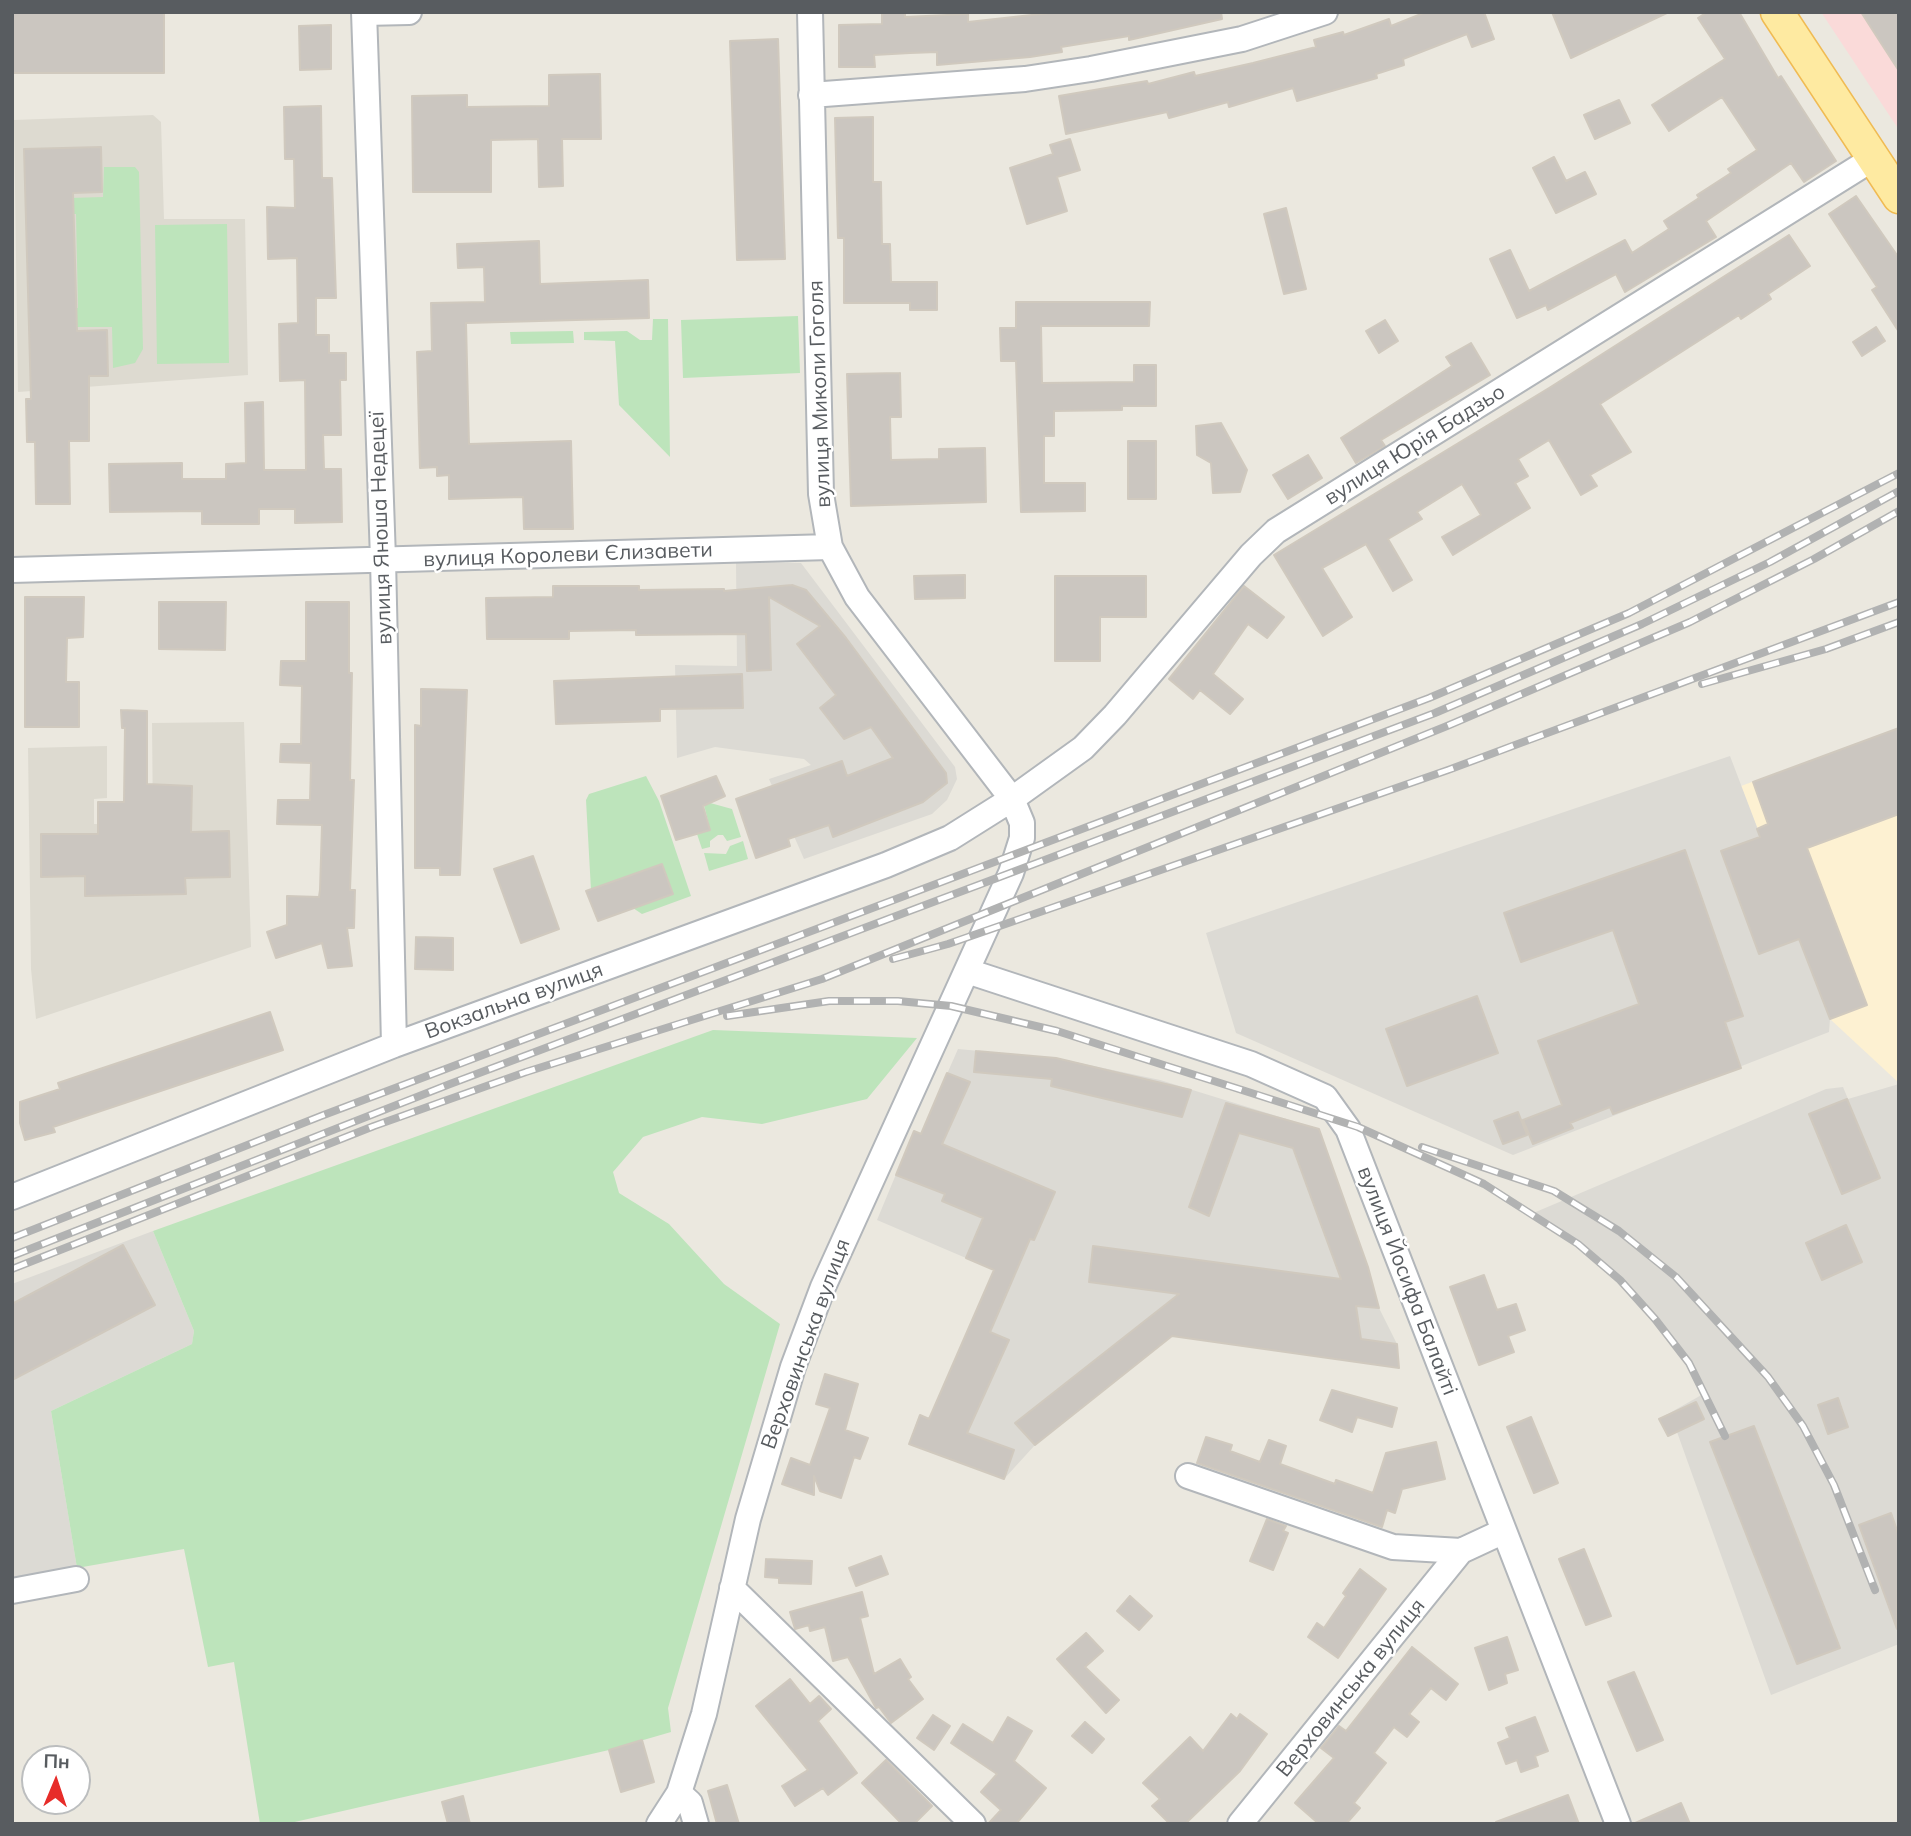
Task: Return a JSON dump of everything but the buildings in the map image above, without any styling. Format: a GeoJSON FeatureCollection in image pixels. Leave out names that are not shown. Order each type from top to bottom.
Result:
{"type":"FeatureCollection","features":[{"type":"Feature","properties":{"kind":"main road"},"geometry":{"type":"LineString","coordinates":[[1777,12],[1899,197]]}},
{"type":"Feature","properties":{"kind":"street"},"geometry":{"type":"LineString","coordinates":[[364,13],[409,12]]}},
{"type":"Feature","properties":{"kind":"street","name":"вулиця Миколи Гоголя"},"geometry":{"type":"LineString","coordinates":[[810,12],[821,494],[830,547],[857,597],[1012,799]]}},
{"type":"Feature","properties":{"kind":"street"},"geometry":{"type":"LineString","coordinates":[[811,95],[1012,80],[1091,68],[1242,38],[1325,12]]}},
{"type":"Feature","properties":{"kind":"street","name":"вулиця Яноша Недецеї"},"geometry":{"type":"LineString","coordinates":[[364,13],[383,559],[394,1045]]}},
{"type":"Feature","properties":{"kind":"street","name":"вулиця Юрія Бадзьо"},"geometry":{"type":"LineString","coordinates":[[1012,799],[1083,748],[1115,715],[1251,555],[1276,531],[1874,158]]}},
{"type":"Feature","properties":{"kind":"street","name":"вулиця Королеви Єлизавети"},"geometry":{"type":"LineString","coordinates":[[12,570],[830,547]]}},
{"type":"Feature","properties":{"kind":"street","name":"Верховинська вулиця"},"geometry":{"type":"LineString","coordinates":[[659,1824],[679,1793],[705,1714],[732,1588],[767,1448],[822,1287],[1018,853],[1022,823],[1012,799]]}},
{"type":"Feature","properties":{"kind":"street","name":"Вокзальна вулиця"},"geometry":{"type":"LineString","coordinates":[[12,1196],[394,1045],[886,864],[950,838],[1012,799]]}},
{"type":"Feature","properties":{"kind":"street","name":"вулиця Йосифа Балайті"},"geometry":{"type":"LineString","coordinates":[[967,971],[1251,1064],[1325,1097],[1348,1129],[1618,1824]]}},
{"type":"Feature","properties":{"kind":"street","name":"Верховинська вулиця"},"geometry":{"type":"LineString","coordinates":[[1188,1476],[1393,1547],[1461,1551]]}},
{"type":"Feature","properties":{"kind":"street","name":"Верховинська вулиця"},"geometry":{"type":"LineString","coordinates":[[1240,1824],[1461,1551],[1504,1531]]}},
{"type":"Feature","properties":{"kind":"street"},"geometry":{"type":"LineString","coordinates":[[12,1591],[76,1579]]}},
{"type":"Feature","properties":{"kind":"street"},"geometry":{"type":"LineString","coordinates":[[732,1588],[973,1824]]}},
{"type":"Feature","properties":{"kind":"street"},"geometry":{"type":"LineString","coordinates":[[679,1793],[690,1803],[696,1824]]}},
{"type":"Feature","properties":{"kind":"shaded area"},"geometry":{"type":"Polygon","coordinates":[[[1821,12],[1899,12],[1899,130],[1821,12]]]}},
{"type":"Feature","properties":{"kind":"shaded area"},"geometry":{"type":"Polygon","coordinates":[[[153,115],[161,122],[164,219],[245,219],[248,375],[18,392],[14,120],[153,115]]]}},
{"type":"Feature","properties":{"kind":"shaded area"},"geometry":{"type":"Polygon","coordinates":[[[736,562],[801,563],[955,767],[957,779],[947,800],[932,814],[804,859],[769,779],[811,765],[804,759],[715,747],[677,758],[675,665],[737,666],[736,562]]]}},
{"type":"Feature","properties":{"kind":"shaded area"},"geometry":{"type":"Polygon","coordinates":[[[244,722],[251,947],[36,1019],[31,969],[28,748],[107,746],[107,798],[94,799],[94,824],[153,825],[152,723],[244,722]]]}},
{"type":"Feature","properties":{"kind":"shaded area"},"geometry":{"type":"Polygon","coordinates":[[[1899,728],[1899,1083],[1830,1019],[1741,786],[1899,728]]]}},
{"type":"Feature","properties":{"kind":"shaded area"},"geometry":{"type":"Polygon","coordinates":[[[1730,756],[1830,1019],[1829,1032],[1513,1155],[1236,1033],[1206,933],[1730,756]]]}},
{"type":"Feature","properties":{"kind":"shaded area"},"geometry":{"type":"Polygon","coordinates":[[[958,1049],[1056,1058],[1160,1080],[1319,1129],[1368,1267],[1379,1308],[1397,1344],[1399,1368],[1172,1336],[1035,1445],[1004,1479],[909,1444],[919,1415],[929,1418],[994,1270],[877,1220],[914,1131],[921,1133],[958,1049]]]}},
{"type":"Feature","properties":{"kind":"shaded area"},"geometry":{"type":"Polygon","coordinates":[[[1899,1084],[1899,1644],[1771,1695],[1677,1432],[1668,1436],[1659,1419],[1705,1393],[1688,1363],[1620,1280],[1578,1244],[1531,1214],[1826,1089],[1843,1087],[1848,1099],[1899,1084]]]}},
{"type":"Feature","properties":{"kind":"shaded area"},"geometry":{"type":"Polygon","coordinates":[[[153,1231],[194,1331],[192,1344],[51,1411],[77,1568],[12,1579],[12,1284],[153,1231]]]}},
{"type":"Feature","properties":{"kind":"green space"},"geometry":{"type":"Polygon","coordinates":[[[104,167],[135,167],[139,172],[143,349],[135,363],[113,368],[112,327],[72,327],[72,308],[78,308],[76,214],[70,214],[70,198],[103,197],[104,167]]]}},
{"type":"Feature","properties":{"kind":"green space"},"geometry":{"type":"Polygon","coordinates":[[[227,224],[229,363],[157,364],[155,225],[227,224]]]}},
{"type":"Feature","properties":{"kind":"green space"},"geometry":{"type":"Polygon","coordinates":[[[798,316],[800,373],[683,378],[681,320],[798,316]]]}},
{"type":"Feature","properties":{"kind":"green space"},"geometry":{"type":"Polygon","coordinates":[[[653,319],[668,319],[670,457],[619,405],[615,341],[584,340],[584,332],[627,331],[640,340],[652,340],[653,319]]]}},
{"type":"Feature","properties":{"kind":"green space"},"geometry":{"type":"Polygon","coordinates":[[[573,331],[574,343],[511,344],[510,332],[573,331]]]}},
{"type":"Feature","properties":{"kind":"green space"},"geometry":{"type":"Polygon","coordinates":[[[646,776],[659,801],[691,896],[642,914],[633,908],[673,894],[662,864],[591,890],[586,800],[589,794],[646,776]]]}},
{"type":"Feature","properties":{"kind":"green space"},"geometry":{"type":"Polygon","coordinates":[[[703,801],[732,809],[741,837],[727,841],[723,835],[718,835],[710,841],[710,847],[702,849],[697,834],[710,829],[703,801]]]}},
{"type":"Feature","properties":{"kind":"green space"},"geometry":{"type":"Polygon","coordinates":[[[743,841],[748,859],[709,871],[704,853],[726,854],[730,846],[743,841]]]}},
{"type":"Feature","properties":{"kind":"green space"},"geometry":{"type":"Polygon","coordinates":[[[713,1030],[917,1038],[867,1099],[762,1124],[702,1117],[643,1137],[613,1172],[619,1193],[669,1224],[724,1284],[780,1324],[668,1708],[671,1732],[609,1750],[286,1824],[260,1824],[234,1662],[208,1667],[184,1549],[77,1568],[51,1411],[192,1344],[194,1331],[153,1231],[713,1030]]]}},
{"type":"Feature","properties":{"kind":"railway"},"geometry":{"type":"LineString","coordinates":[[12,1238],[321,1116],[1429,698],[1629,613],[1899,473]]}},
{"type":"Feature","properties":{"kind":"railway"},"geometry":{"type":"LineString","coordinates":[[12,1256],[450,1084],[1435,713],[1642,624],[1770,562],[1899,491]]}},
{"type":"Feature","properties":{"kind":"railway"},"geometry":{"type":"LineString","coordinates":[[12,1269],[374,1126],[526,1072],[822,979],[1447,726],[1690,622],[1814,559],[1899,511]]}},
{"type":"Feature","properties":{"kind":"railway"},"geometry":{"type":"LineString","coordinates":[[893,959],[948,944],[1448,770],[1899,602]]}},
{"type":"Feature","properties":{"kind":"railway"},"geometry":{"type":"LineString","coordinates":[[1702,684],[1826,649],[1899,622]]}},
{"type":"Feature","properties":{"kind":"railway"},"geometry":{"type":"LineString","coordinates":[[727,1016],[829,1001],[898,1001],[951,1006],[1057,1031],[1358,1127],[1484,1184],[1578,1244],[1620,1280],[1689,1363],[1725,1436]]}},
{"type":"Feature","properties":{"kind":"railway"},"geometry":{"type":"LineString","coordinates":[[1422,1147],[1554,1191],[1619,1231],[1676,1277],[1768,1377],[1803,1426],[1834,1485],[1875,1590]]}}]}
